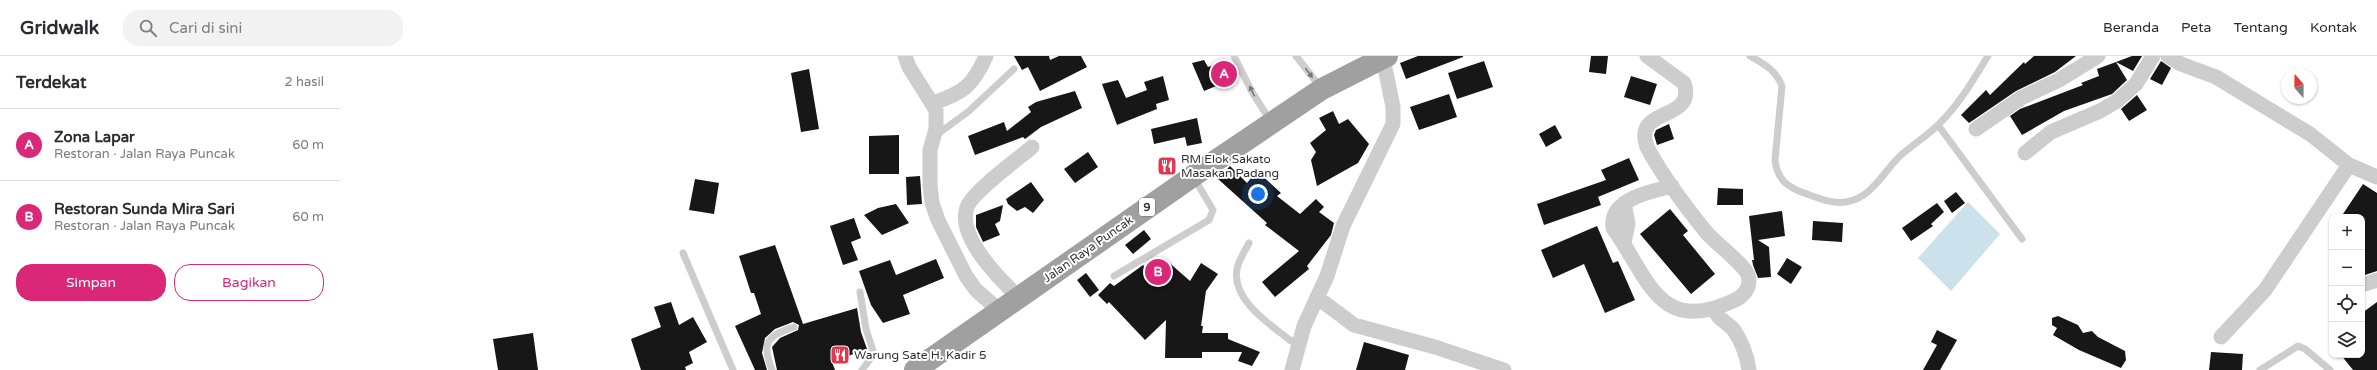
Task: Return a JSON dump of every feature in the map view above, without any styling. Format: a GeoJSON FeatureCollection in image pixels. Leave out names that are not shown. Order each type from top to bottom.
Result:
{"type":"FeatureCollection","features":[{"type":"Feature","properties":{"kind":"highway","name":"Jalan Raya Puncak"},"geometry":{"type":"LineString","coordinates":[[915,370],[1193,176],[1322,90],[1388,56]]}},
{"type":"Feature","properties":{"kind":"street"},"geometry":{"type":"LineString","coordinates":[[905,56],[918,83],[933,103],[937,122],[930,150],[930,185],[932,203],[938,220],[966,276],[976,290],[1000,311]]}},
{"type":"Feature","properties":{"kind":"street"},"geometry":{"type":"LineString","coordinates":[[933,103],[965,90],[978,72],[986,56]]}},
{"type":"Feature","properties":{"kind":"street"},"geometry":{"type":"LineString","coordinates":[[1292,370],[1304,326],[1318,298],[1343,226],[1393,124],[1393,107],[1384,63],[1388,56]]}},
{"type":"Feature","properties":{"kind":"street"},"geometry":{"type":"LineString","coordinates":[[1647,56],[1679,78],[1684,83],[1686,89],[1683,104],[1655,118],[1646,130],[1644,137],[1652,156],[1706,232],[1719,242],[1749,276],[1749,284],[1745,294],[1714,309],[1689,312],[1674,307],[1657,297],[1647,284],[1612,225],[1615,216],[1624,203],[1672,186]]}},
{"type":"Feature","properties":{"kind":"street"},"geometry":{"type":"LineString","coordinates":[[1976,129],[2021,98],[2059,80],[2098,56]]}},
{"type":"Feature","properties":{"kind":"street"},"geometry":{"type":"LineString","coordinates":[[2025,153],[2051,132],[2100,111],[2117,101],[2136,84],[2152,56]]}},
{"type":"Feature","properties":{"kind":"street"},"geometry":{"type":"LineString","coordinates":[[2168,56],[2181,64],[2216,77],[2317,139],[2349,165],[2377,177]]}},
{"type":"Feature","properties":{"kind":"street"},"geometry":{"type":"LineString","coordinates":[[1019,297],[996,276],[980,253],[969,231],[966,210],[968,204],[979,192],[1032,148]]}},
{"type":"Feature","properties":{"kind":"street"},"geometry":{"type":"LineString","coordinates":[[2221,337],[2265,290],[2349,165]]}},
{"type":"Feature","properties":{"kind":"street"},"geometry":{"type":"LineString","coordinates":[[2365,284],[2377,280]]}},
{"type":"Feature","properties":{"kind":"street"},"geometry":{"type":"LineString","coordinates":[[1318,298],[1354,325],[1435,347],[1504,370]]}},
{"type":"Feature","properties":{"kind":"street"},"geometry":{"type":"LineString","coordinates":[[1714,309],[1716,315],[1732,328],[1739,339],[1749,370]]}},
{"type":"Feature","properties":{"kind":"lane"},"geometry":{"type":"LineString","coordinates":[[1234,56],[1252,92],[1273,124]]}},
{"type":"Feature","properties":{"kind":"lane"},"geometry":{"type":"LineString","coordinates":[[1296,56],[1322,90]]}},
{"type":"Feature","properties":{"kind":"lane"},"geometry":{"type":"LineString","coordinates":[[1750,56],[1771,68],[1778,76],[1782,86],[1775,160],[1776,169],[1789,188],[1829,202],[1846,202],[1865,194],[1877,184],[1899,156],[1938,125],[1965,94],[1988,56]]}},
{"type":"Feature","properties":{"kind":"lane"},"geometry":{"type":"LineString","coordinates":[[934,138],[975,106],[1014,69]]}},
{"type":"Feature","properties":{"kind":"lane"},"geometry":{"type":"LineString","coordinates":[[1938,125],[2022,239]]}},
{"type":"Feature","properties":{"kind":"lane"},"geometry":{"type":"LineString","coordinates":[[1114,276],[1208,220],[1213,210],[1193,176]]}},
{"type":"Feature","properties":{"kind":"lane"},"geometry":{"type":"LineString","coordinates":[[1249,243],[1237,269],[1237,279],[1243,295],[1254,310],[1291,341],[1300,339]]}},
{"type":"Feature","properties":{"kind":"lane"},"geometry":{"type":"LineString","coordinates":[[683,253],[733,370]]}},
{"type":"Feature","properties":{"kind":"lane"},"geometry":{"type":"LineString","coordinates":[[860,292],[866,329],[874,354],[862,370]]}},
{"type":"Feature","properties":{"kind":"lane"},"geometry":{"type":"LineString","coordinates":[[772,370],[766,350],[768,342],[778,332],[794,327]]}},
{"type":"Feature","properties":{"kind":"lane"},"geometry":{"type":"LineString","coordinates":[[2260,370],[2298,346],[2305,348],[2330,370]]}},
{"type":"Feature","properties":{"kind":"water"},"geometry":{"type":"Polygon","coordinates":[[[1968,202],[2000,234],[1951,291],[1918,258],[1968,202]]]}},
{"type":"Feature","properties":{"kind":"building"},"geometry":{"type":"Polygon","coordinates":[[[1014,56],[1049,56],[1050,60],[1059,56],[1081,56],[1087,67],[1040,91],[1028,67],[1022,70],[1014,56]]]}},
{"type":"Feature","properties":{"kind":"building"},"geometry":{"type":"Polygon","coordinates":[[[1418,56],[1463,57],[1406,79],[1400,63],[1418,56]]]}},
{"type":"Feature","properties":{"kind":"building"},"geometry":{"type":"Polygon","coordinates":[[[1591,56],[1608,56],[1606,74],[1589,72],[1591,56]]]}},
{"type":"Feature","properties":{"kind":"building"},"geometry":{"type":"Polygon","coordinates":[[[2034,56],[2076,56],[2055,72],[2016,91],[1969,123],[1961,115],[1986,90],[1990,95],[2024,62],[2025,64],[2034,56]]]}},
{"type":"Feature","properties":{"kind":"building"},"geometry":{"type":"Polygon","coordinates":[[[2132,56],[2142,56],[2133,71],[2116,62],[2132,56]]]}},
{"type":"Feature","properties":{"kind":"building"},"geometry":{"type":"Polygon","coordinates":[[[1204,60],[1208,67],[1214,65],[1221,84],[1204,91],[1192,63],[1204,60]]]}},
{"type":"Feature","properties":{"kind":"building"},"geometry":{"type":"Polygon","coordinates":[[[1484,61],[1493,87],[1457,99],[1448,73],[1484,61]]]}},
{"type":"Feature","properties":{"kind":"building"},"geometry":{"type":"Polygon","coordinates":[[[2161,61],[2171,68],[2162,85],[2150,79],[2161,61]]]}},
{"type":"Feature","properties":{"kind":"building"},"geometry":{"type":"Polygon","coordinates":[[[2116,62],[2127,80],[2112,94],[2064,111],[2022,135],[2010,116],[2020,109],[2083,85],[2081,83],[2099,76],[2097,69],[2116,62]]]}},
{"type":"Feature","properties":{"kind":"building"},"geometry":{"type":"Polygon","coordinates":[[[809,69],[819,129],[801,132],[791,73],[809,69]]]}},
{"type":"Feature","properties":{"kind":"building"},"geometry":{"type":"Polygon","coordinates":[[[1163,76],[1169,100],[1156,104],[1157,109],[1117,125],[1102,84],[1118,80],[1126,98],[1147,90],[1144,82],[1163,76]]]}},
{"type":"Feature","properties":{"kind":"building"},"geometry":{"type":"Polygon","coordinates":[[[1631,76],[1657,84],[1650,105],[1624,97],[1631,76]]]}},
{"type":"Feature","properties":{"kind":"building"},"geometry":{"type":"Polygon","coordinates":[[[1075,91],[1082,108],[1041,127],[1025,139],[1023,137],[975,155],[968,136],[1004,122],[1007,131],[1031,112],[1028,107],[1036,102],[1075,91]]]}},
{"type":"Feature","properties":{"kind":"building"},"geometry":{"type":"Polygon","coordinates":[[[1449,94],[1457,117],[1419,130],[1410,107],[1449,94]]]}},
{"type":"Feature","properties":{"kind":"building"},"geometry":{"type":"Polygon","coordinates":[[[2137,95],[2147,110],[2129,121],[2121,109],[2137,95]]]}},
{"type":"Feature","properties":{"kind":"building"},"geometry":{"type":"Polygon","coordinates":[[[1333,111],[1339,124],[1348,119],[1369,144],[1358,163],[1317,186],[1311,160],[1316,152],[1310,143],[1326,130],[1319,118],[1333,111]]]}},
{"type":"Feature","properties":{"kind":"building"},"geometry":{"type":"Polygon","coordinates":[[[1197,118],[1202,143],[1187,146],[1185,137],[1154,144],[1151,129],[1197,118]]]}},
{"type":"Feature","properties":{"kind":"building"},"geometry":{"type":"Polygon","coordinates":[[[1669,124],[1674,139],[1657,145],[1654,135],[1656,130],[1669,124]]]}},
{"type":"Feature","properties":{"kind":"building"},"geometry":{"type":"Polygon","coordinates":[[[1555,125],[1562,138],[1546,147],[1539,134],[1555,125]]]}},
{"type":"Feature","properties":{"kind":"building"},"geometry":{"type":"Polygon","coordinates":[[[899,135],[899,174],[869,174],[869,136],[899,135]]]}},
{"type":"Feature","properties":{"kind":"building"},"geometry":{"type":"Polygon","coordinates":[[[1088,152],[1098,167],[1075,183],[1064,169],[1088,152]]]}},
{"type":"Feature","properties":{"kind":"building"},"geometry":{"type":"Polygon","coordinates":[[[1629,158],[1639,180],[1598,197],[1601,205],[1544,225],[1537,204],[1606,180],[1601,170],[1629,158]]]}},
{"type":"Feature","properties":{"kind":"building"},"geometry":{"type":"Polygon","coordinates":[[[1230,166],[1247,183],[1257,171],[1281,193],[1277,196],[1300,214],[1316,199],[1324,207],[1319,212],[1334,223],[1331,235],[1307,266],[1309,269],[1275,297],[1262,282],[1299,251],[1265,225],[1267,223],[1218,179],[1230,166]]]}},
{"type":"Feature","properties":{"kind":"building"},"geometry":{"type":"Polygon","coordinates":[[[920,176],[922,204],[907,205],[906,177],[920,176]]]}},
{"type":"Feature","properties":{"kind":"building"},"geometry":{"type":"Polygon","coordinates":[[[695,179],[719,183],[714,214],[689,210],[695,179]]]}},
{"type":"Feature","properties":{"kind":"building"},"geometry":{"type":"Polygon","coordinates":[[[1031,182],[1044,200],[1033,213],[1025,207],[1017,211],[1008,204],[1006,199],[1031,182]]]}},
{"type":"Feature","properties":{"kind":"building"},"geometry":{"type":"Polygon","coordinates":[[[2363,184],[2377,193],[2377,271],[2365,275],[2365,214],[2343,214],[2363,184]]]}},
{"type":"Feature","properties":{"kind":"building"},"geometry":{"type":"Polygon","coordinates":[[[1718,188],[1743,189],[1743,205],[1717,205],[1718,188]]]}},
{"type":"Feature","properties":{"kind":"building"},"geometry":{"type":"Polygon","coordinates":[[[1956,192],[1965,203],[1952,213],[1944,201],[1956,192]]]}},
{"type":"Feature","properties":{"kind":"building"},"geometry":{"type":"Polygon","coordinates":[[[1937,203],[1944,212],[1931,224],[1933,226],[1911,241],[1902,228],[1937,203]]]}},
{"type":"Feature","properties":{"kind":"building"},"geometry":{"type":"Polygon","coordinates":[[[896,204],[909,223],[882,235],[864,215],[878,208],[896,204]]]}},
{"type":"Feature","properties":{"kind":"building"},"geometry":{"type":"Polygon","coordinates":[[[1003,205],[1000,221],[995,224],[1000,235],[983,242],[976,227],[976,215],[1003,205]]]}},
{"type":"Feature","properties":{"kind":"building"},"geometry":{"type":"Polygon","coordinates":[[[1670,209],[1688,231],[1683,235],[1715,274],[1691,294],[1640,234],[1670,209]]]}},
{"type":"Feature","properties":{"kind":"building"},"geometry":{"type":"Polygon","coordinates":[[[1782,211],[1785,236],[1758,240],[1769,247],[1771,277],[1758,278],[1752,260],[1754,260],[1749,216],[1782,211]]]}},
{"type":"Feature","properties":{"kind":"building"},"geometry":{"type":"Polygon","coordinates":[[[854,218],[861,238],[851,242],[858,260],[843,265],[830,226],[854,218]]]}},
{"type":"Feature","properties":{"kind":"building"},"geometry":{"type":"Polygon","coordinates":[[[1813,221],[1843,223],[1842,242],[1812,240],[1813,221]]]}},
{"type":"Feature","properties":{"kind":"building"},"geometry":{"type":"Polygon","coordinates":[[[1597,226],[1613,263],[1618,261],[1635,300],[1605,313],[1584,264],[1553,278],[1541,250],[1597,226]]]}},
{"type":"Feature","properties":{"kind":"building"},"geometry":{"type":"Polygon","coordinates":[[[1144,230],[1151,239],[1133,254],[1125,245],[1144,230]]]}},
{"type":"Feature","properties":{"kind":"building"},"geometry":{"type":"Polygon","coordinates":[[[775,245],[803,324],[857,308],[861,332],[867,349],[832,362],[835,370],[777,370],[772,347],[780,338],[798,330],[799,325],[793,322],[775,329],[765,338],[762,353],[767,370],[755,370],[735,326],[761,314],[754,293],[751,293],[739,256],[775,245]]]}},
{"type":"Feature","properties":{"kind":"building"},"geometry":{"type":"Polygon","coordinates":[[[1787,258],[1802,267],[1791,284],[1777,274],[1787,258]]]}},
{"type":"Feature","properties":{"kind":"building"},"geometry":{"type":"Polygon","coordinates":[[[936,259],[944,278],[903,295],[910,314],[883,323],[871,305],[859,271],[890,260],[896,275],[936,259]]]}},
{"type":"Feature","properties":{"kind":"building"},"geometry":{"type":"Polygon","coordinates":[[[1165,259],[1190,281],[1201,263],[1218,274],[1206,291],[1201,326],[1203,326],[1202,333],[1228,333],[1228,339],[1260,352],[1252,366],[1238,361],[1242,352],[1202,352],[1202,358],[1165,358],[1166,320],[1145,340],[1109,302],[1107,304],[1098,295],[1110,283],[1114,286],[1143,265],[1151,275],[1165,259]]]}},
{"type":"Feature","properties":{"kind":"building"},"geometry":{"type":"Polygon","coordinates":[[[1086,273],[1099,290],[1090,297],[1077,280],[1086,273]]]}},
{"type":"Feature","properties":{"kind":"building"},"geometry":{"type":"Polygon","coordinates":[[[671,302],[679,325],[693,317],[707,342],[689,352],[693,363],[685,367],[686,370],[641,370],[631,339],[661,327],[654,307],[671,302]]]}},
{"type":"Feature","properties":{"kind":"building"},"geometry":{"type":"Polygon","coordinates":[[[2377,302],[2377,370],[2353,370],[2343,358],[2365,358],[2365,311],[2377,302]]]}},
{"type":"Feature","properties":{"kind":"building"},"geometry":{"type":"Polygon","coordinates":[[[2058,316],[2078,325],[2083,333],[2092,331],[2098,337],[2125,351],[2126,360],[2121,368],[2079,350],[2053,335],[2057,328],[2052,325],[2052,318],[2058,316]]]}},
{"type":"Feature","properties":{"kind":"building"},"geometry":{"type":"Polygon","coordinates":[[[1937,330],[1957,340],[1940,370],[1923,370],[1937,345],[1931,342],[1937,330]]]}},
{"type":"Feature","properties":{"kind":"building"},"geometry":{"type":"Polygon","coordinates":[[[533,333],[538,370],[498,370],[493,339],[533,333]]]}},
{"type":"Feature","properties":{"kind":"building"},"geometry":{"type":"Polygon","coordinates":[[[1364,342],[1409,355],[1405,370],[1356,370],[1364,342]]]}},
{"type":"Feature","properties":{"kind":"building"},"geometry":{"type":"Polygon","coordinates":[[[2211,352],[2243,354],[2242,370],[2209,370],[2211,352]]]}},
{"type":"Feature","properties":{"kind":"place","name":"Zona Lapar"},"geometry":{"type":"Point","coordinates":[1224,74]}},
{"type":"Feature","properties":{"kind":"place","name":"RM Elok Sakato Masakan Padang"},"geometry":{"type":"Point","coordinates":[1167,166]}},
{"type":"Feature","properties":{"kind":"place","name":"Restoran Sunda Mira Sari"},"geometry":{"type":"Point","coordinates":[1158,272]}},
{"type":"Feature","properties":{"kind":"place","name":"Warung Sate H. Kadir 5"},"geometry":{"type":"Point","coordinates":[840,355]}}]}
